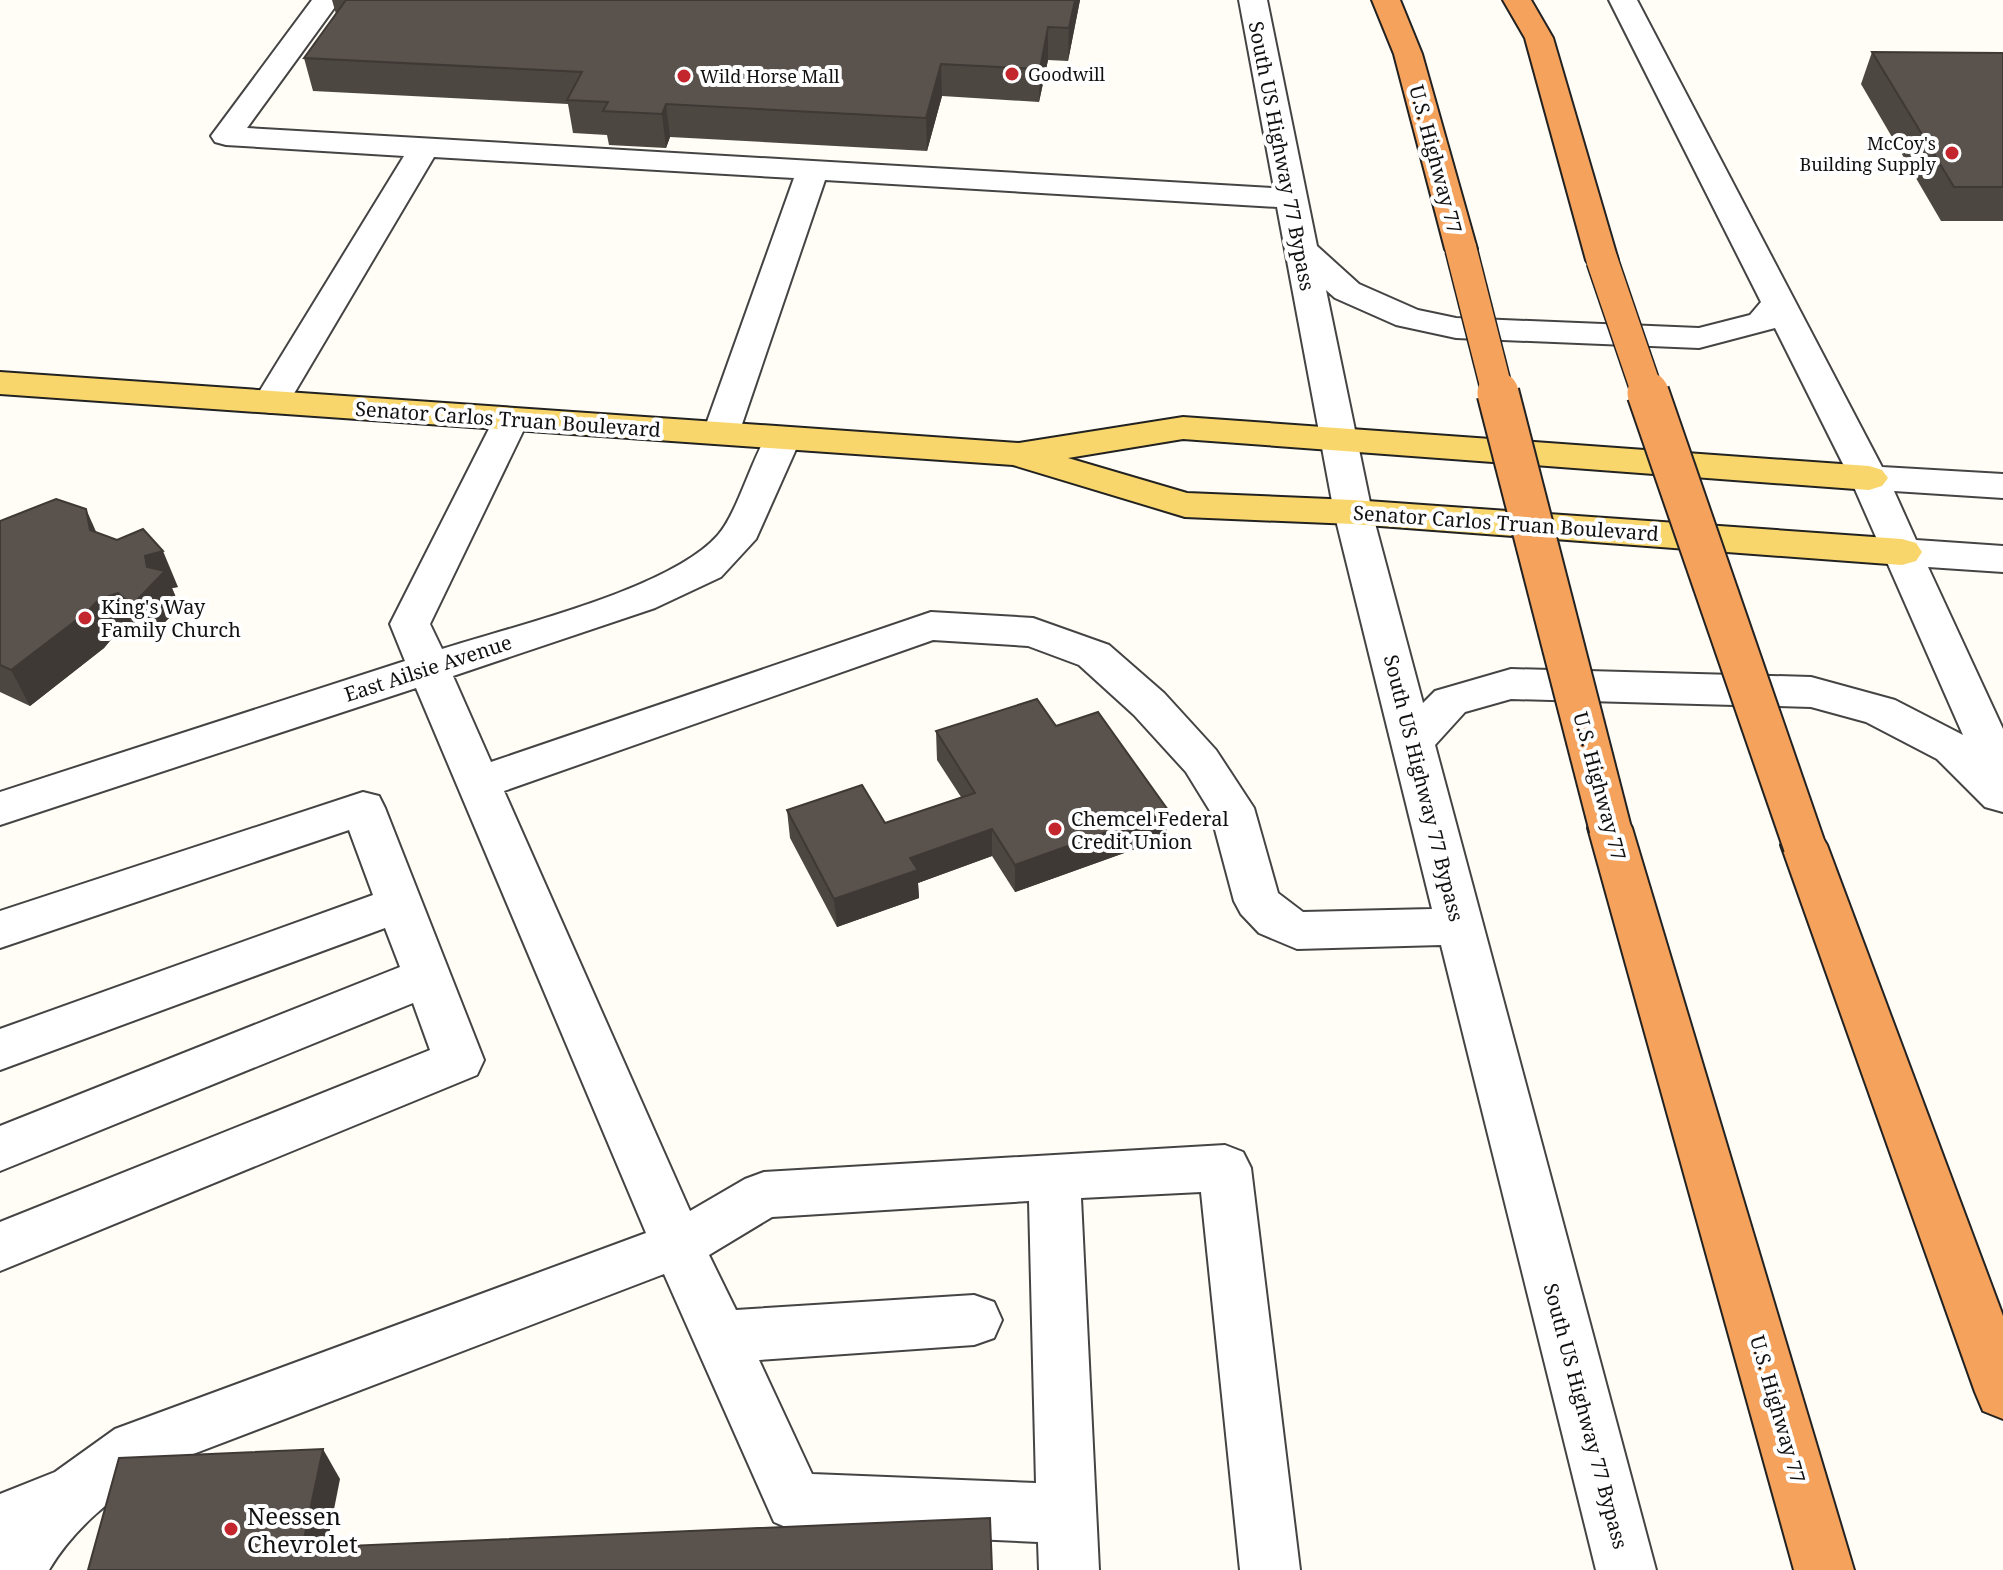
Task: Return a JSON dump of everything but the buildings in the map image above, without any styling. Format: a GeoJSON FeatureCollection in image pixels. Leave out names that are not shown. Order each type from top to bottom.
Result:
{"type":"FeatureCollection","features":[{"type":"Feature","properties":{"kind":"highway","name":"U.S. Highway 77"},"geometry":{"type":"LineString","coordinates":[[1386,0],[1408,54],[1461,249],[1610,828],[1824,1570]]}},
{"type":"Feature","properties":{"kind":"highway"},"geometry":{"type":"LineString","coordinates":[[1517,0],[1539,38],[1602,260],[1804,845],[2003,1392]]}},
{"type":"Feature","properties":{"kind":"main road","name":"Senator Carlos Truan Boulevard"},"geometry":{"type":"LineString","coordinates":[[0,383],[1016,454],[1183,428],[1869,478]]}},
{"type":"Feature","properties":{"kind":"main road","name":"Senator Carlos Truan Boulevard"},"geometry":{"type":"LineString","coordinates":[[1016,454],[1185,505],[1353,512],[1902,552]]}},
{"type":"Feature","properties":{"kind":"street"},"geometry":{"type":"LineString","coordinates":[[326,0],[226,136],[1290,198]]}},
{"type":"Feature","properties":{"kind":"street","name":"South US Highway 77 Bypass"},"geometry":{"type":"LineString","coordinates":[[1253,0],[1353,512],[1626,1570]]}},
{"type":"Feature","properties":{"kind":"street"},"geometry":{"type":"LineString","coordinates":[[1623,0],[1869,478],[2003,777]]}},
{"type":"Feature","properties":{"kind":"street"},"geometry":{"type":"LineString","coordinates":[[271,402],[424,148]]}},
{"type":"Feature","properties":{"kind":"street"},"geometry":{"type":"LineString","coordinates":[[721,433],[813,170]]}},
{"type":"Feature","properties":{"kind":"street"},"geometry":{"type":"LineString","coordinates":[[1300,248],[1347,291],[1408,318],[1456,328],[1699,338],[1762,322],[1779,302]]}},
{"type":"Feature","properties":{"kind":"street"},"geometry":{"type":"LineString","coordinates":[[511,419],[410,624],[678,1245],[795,1502],[1068,1542],[1054,1177]]}},
{"type":"Feature","properties":{"kind":"street","name":"East Ailsie Avenue"},"geometry":{"type":"LineString","coordinates":[[0,809],[641,599],[707,568],[737,539],[783,438]]}},
{"type":"Feature","properties":{"kind":"street","name":"Senator Carlos Truan Boulevard"},"geometry":{"type":"LineString","coordinates":[[1869,478],[2003,486]]}},
{"type":"Feature","properties":{"kind":"street","name":"Senator Carlos Truan Boulevard"},"geometry":{"type":"LineString","coordinates":[[1902,552],[2003,559]]}},
{"type":"Feature","properties":{"kind":"street"},"geometry":{"type":"LineString","coordinates":[[478,783],[931,626],[1033,632],[1094,655],[1149,704],[1201,761],[1232,808],[1257,901],[1276,920],[1297,931],[1460,926]]}},
{"type":"Feature","properties":{"kind":"street"},"geometry":{"type":"LineString","coordinates":[[1412,742],[1450,701],[1511,684],[1811,692],[1880,711],[1952,748],[2003,798]]}},
{"type":"Feature","properties":{"kind":"street"},"geometry":{"type":"LineString","coordinates":[[0,930],[363,808],[459,1060],[0,1247]]}},
{"type":"Feature","properties":{"kind":"street"},"geometry":{"type":"LineString","coordinates":[[0,1050],[400,904]]}},
{"type":"Feature","properties":{"kind":"street"},"geometry":{"type":"LineString","coordinates":[[0,1149],[428,976]]}},
{"type":"Feature","properties":{"kind":"street"},"geometry":{"type":"LineString","coordinates":[[0,1524],[67,1496],[135,1449],[678,1245],[764,1195],[1225,1168],[1270,1570]]}},
{"type":"Feature","properties":{"kind":"street"},"geometry":{"type":"LineString","coordinates":[[722,1337],[974,1320]]}},
{"type":"Feature","properties":{"kind":"street"},"geometry":{"type":"LineString","coordinates":[[19,1570],[26,1551],[67,1496]]}},
{"type":"Feature","properties":{"kind":"place","name":"Goodwill"},"geometry":{"type":"Point","coordinates":[1012,74]}},
{"type":"Feature","properties":{"kind":"place","name":"Wild Horse Mall"},"geometry":{"type":"Point","coordinates":[684,76]}},
{"type":"Feature","properties":{"kind":"place","name":"McCoy's Building Supply"},"geometry":{"type":"Point","coordinates":[1952,153]}},
{"type":"Feature","properties":{"kind":"place","name":"King's Way Family Church"},"geometry":{"type":"Point","coordinates":[85,618]}},
{"type":"Feature","properties":{"kind":"place","name":"Chemcel Federal Credit Union"},"geometry":{"type":"Point","coordinates":[1055,829]}},
{"type":"Feature","properties":{"kind":"place","name":"Neessen Chevrolet"},"geometry":{"type":"Point","coordinates":[231,1529]}}]}
